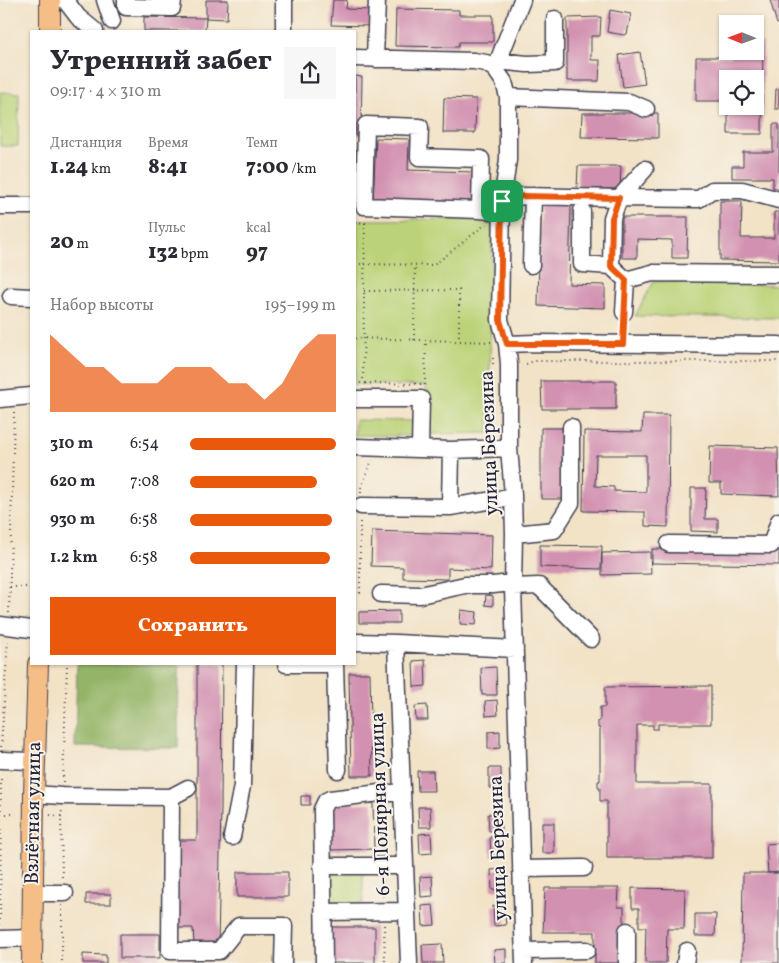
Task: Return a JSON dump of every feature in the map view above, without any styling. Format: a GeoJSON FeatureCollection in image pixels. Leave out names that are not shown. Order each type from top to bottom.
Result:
{"type":"FeatureCollection","features":[{"type":"Feature","properties":{"kind":"main road"},"geometry":{"type":"LineString","coordinates":[[50,0],[50,30]]}},
{"type":"Feature","properties":{"kind":"main road","name":"Взлётная улица"},"geometry":{"type":"LineString","coordinates":[[33,963],[34,760],[38,665]]}},
{"type":"Feature","properties":{"kind":"street"},"geometry":{"type":"LineString","coordinates":[[65,0],[78,17],[94,30]]}},
{"type":"Feature","properties":{"kind":"street"},"geometry":{"type":"LineString","coordinates":[[105,0],[112,21]]}},
{"type":"Feature","properties":{"kind":"street"},"geometry":{"type":"LineString","coordinates":[[126,0],[126,7],[172,8],[172,0]]}},
{"type":"Feature","properties":{"kind":"street"},"geometry":{"type":"LineString","coordinates":[[284,0],[284,30]]}},
{"type":"Feature","properties":{"kind":"street"},"geometry":{"type":"LineString","coordinates":[[375,59],[377,0]]}},
{"type":"Feature","properties":{"kind":"street"},"geometry":{"type":"LineString","coordinates":[[496,65],[522,0]]}},
{"type":"Feature","properties":{"kind":"street"},"geometry":{"type":"LineString","coordinates":[[356,58],[474,61],[496,65],[555,63],[555,19]]}},
{"type":"Feature","properties":{"kind":"street","name":"улица Березина"},"geometry":{"type":"LineString","coordinates":[[496,65],[504,82],[508,97],[508,160],[494,211],[500,320],[507,344],[509,448],[513,495],[512,585],[524,957]]}},
{"type":"Feature","properties":{"kind":"street"},"geometry":{"type":"LineString","coordinates":[[508,97],[629,102],[646,109]]}},
{"type":"Feature","properties":{"kind":"street"},"geometry":{"type":"LineString","coordinates":[[508,160],[419,157],[420,126],[366,125],[364,206],[494,211],[523,196],[699,199],[712,190],[742,190],[779,200]]}},
{"type":"Feature","properties":{"kind":"street"},"geometry":{"type":"LineString","coordinates":[[481,159],[494,211]]}},
{"type":"Feature","properties":{"kind":"street"},"geometry":{"type":"LineString","coordinates":[[611,266],[612,218],[619,198],[645,169]]}},
{"type":"Feature","properties":{"kind":"street"},"geometry":{"type":"LineString","coordinates":[[531,265],[533,196]]}},
{"type":"Feature","properties":{"kind":"street"},"geometry":{"type":"LineString","coordinates":[[0,206],[30,206]]}},
{"type":"Feature","properties":{"kind":"street"},"geometry":{"type":"LineString","coordinates":[[582,211],[582,264],[611,266],[626,280]]}},
{"type":"Feature","properties":{"kind":"street"},"geometry":{"type":"LineString","coordinates":[[626,280],[652,273],[779,274]]}},
{"type":"Feature","properties":{"kind":"street"},"geometry":{"type":"LineString","coordinates":[[624,312],[626,280]]}},
{"type":"Feature","properties":{"kind":"street"},"geometry":{"type":"LineString","coordinates":[[11,296],[30,297]]}},
{"type":"Feature","properties":{"kind":"street"},"geometry":{"type":"LineString","coordinates":[[507,344],[779,345]]}},
{"type":"Feature","properties":{"kind":"street"},"geometry":{"type":"LineString","coordinates":[[7,398],[30,396]]}},
{"type":"Feature","properties":{"kind":"street"},"geometry":{"type":"LineString","coordinates":[[356,399],[422,399],[420,448]]}},
{"type":"Feature","properties":{"kind":"street"},"geometry":{"type":"LineString","coordinates":[[514,534],[554,530],[571,503],[571,427]]}},
{"type":"Feature","properties":{"kind":"street"},"geometry":{"type":"LineString","coordinates":[[356,447],[451,450],[509,448]]}},
{"type":"Feature","properties":{"kind":"street"},"geometry":{"type":"LineString","coordinates":[[450,507],[451,450]]}},
{"type":"Feature","properties":{"kind":"street"},"geometry":{"type":"LineString","coordinates":[[360,506],[450,507],[513,495]]}},
{"type":"Feature","properties":{"kind":"street"},"geometry":{"type":"LineString","coordinates":[[669,544],[771,545],[779,522]]}},
{"type":"Feature","properties":{"kind":"street"},"geometry":{"type":"LineString","coordinates":[[381,594],[420,595],[465,585],[539,586],[591,639]]}},
{"type":"Feature","properties":{"kind":"street"},"geometry":{"type":"LineString","coordinates":[[4,625],[30,629]]}},
{"type":"Feature","properties":{"kind":"street"},"geometry":{"type":"LineString","coordinates":[[356,642],[515,649]]}},
{"type":"Feature","properties":{"kind":"street","name":"6-я Полярная улица"},"geometry":{"type":"LineString","coordinates":[[396,643],[409,963]]}},
{"type":"Feature","properties":{"kind":"street"},"geometry":{"type":"LineString","coordinates":[[232,837],[242,786],[245,665]]}},
{"type":"Feature","properties":{"kind":"street"},"geometry":{"type":"LineString","coordinates":[[335,665],[338,770]]}},
{"type":"Feature","properties":{"kind":"street"},"geometry":{"type":"LineString","coordinates":[[0,760],[34,760]]}},
{"type":"Feature","properties":{"kind":"street"},"geometry":{"type":"LineString","coordinates":[[34,794],[62,796],[171,796],[188,788]]}},
{"type":"Feature","properties":{"kind":"street"},"geometry":{"type":"LineString","coordinates":[[326,954],[322,866],[326,827],[322,809],[326,801],[330,799],[380,793],[402,793]]}},
{"type":"Feature","properties":{"kind":"street"},"geometry":{"type":"LineString","coordinates":[[171,796],[170,957],[219,951],[239,926],[284,926],[283,963]]}},
{"type":"Feature","properties":{"kind":"street"},"geometry":{"type":"LineString","coordinates":[[322,866],[405,866]]}},
{"type":"Feature","properties":{"kind":"street"},"geometry":{"type":"LineString","coordinates":[[521,869],[584,868]]}},
{"type":"Feature","properties":{"kind":"street"},"geometry":{"type":"LineString","coordinates":[[33,893],[65,893]]}},
{"type":"Feature","properties":{"kind":"street"},"geometry":{"type":"LineString","coordinates":[[323,912],[407,911]]}},
{"type":"Feature","properties":{"kind":"street"},"geometry":{"type":"LineString","coordinates":[[627,932],[627,963]]}},
{"type":"Feature","properties":{"kind":"street"},"geometry":{"type":"LineString","coordinates":[[0,938],[33,938]]}},
{"type":"Feature","properties":{"kind":"street"},"geometry":{"type":"LineString","coordinates":[[524,957],[587,950]]}},
{"type":"Feature","properties":{"kind":"path"},"geometry":{"type":"LineString","coordinates":[[356,264],[434,265],[494,211]]}},
{"type":"Feature","properties":{"kind":"path"},"geometry":{"type":"LineString","coordinates":[[356,222],[365,223],[363,383]]}},
{"type":"Feature","properties":{"kind":"path"},"geometry":{"type":"LineString","coordinates":[[414,340],[415,265]]}},
{"type":"Feature","properties":{"kind":"path"},"geometry":{"type":"LineString","coordinates":[[364,291],[459,290],[459,340]]}},
{"type":"Feature","properties":{"kind":"path"},"geometry":{"type":"LineString","coordinates":[[356,338],[494,342],[493,364]]}},
{"type":"Feature","properties":{"kind":"path"},"geometry":{"type":"LineString","coordinates":[[526,364],[534,361],[779,362]]}},
{"type":"Feature","properties":{"kind":"path"},"geometry":{"type":"LineString","coordinates":[[356,383],[425,384]]}},
{"type":"Feature","properties":{"kind":"path"},"geometry":{"type":"LineString","coordinates":[[0,938],[0,760],[4,625],[10,587],[7,398]]}},
{"type":"Feature","properties":{"kind":"path"},"geometry":{"type":"LineString","coordinates":[[356,592],[360,592],[361,488],[372,460]]}},
{"type":"Feature","properties":{"kind":"path"},"geometry":{"type":"LineString","coordinates":[[10,587],[27,588]]}},
{"type":"Feature","properties":{"kind":"path"},"geometry":{"type":"LineString","coordinates":[[50,815],[61,816],[67,665]]}},
{"type":"Feature","properties":{"kind":"path"},"geometry":{"type":"LineString","coordinates":[[0,814],[14,814]]}},
{"type":"Feature","properties":{"kind":"green space"},"geometry":{"type":"Polygon","coordinates":[[[0,92],[19,93],[18,146],[0,146],[0,92]]]}},
{"type":"Feature","properties":{"kind":"green space"},"geometry":{"type":"Polygon","coordinates":[[[492,219],[489,433],[425,434],[426,386],[356,384],[356,220],[492,219]]]}},
{"type":"Feature","properties":{"kind":"green space"},"geometry":{"type":"Polygon","coordinates":[[[654,281],[779,285],[779,318],[635,316],[654,281]]]}},
{"type":"Feature","properties":{"kind":"green space"},"geometry":{"type":"Polygon","coordinates":[[[356,420],[419,421],[419,436],[356,435],[356,420]]]}},
{"type":"Feature","properties":{"kind":"green space"},"geometry":{"type":"Polygon","coordinates":[[[77,665],[179,665],[178,748],[75,747],[77,665]]]}},
{"type":"Feature","properties":{"kind":"green space"},"geometry":{"type":"Polygon","coordinates":[[[363,871],[363,904],[328,905],[328,872],[363,871]]]}},
{"type":"Feature","properties":{"kind":"building"},"geometry":{"type":"Polygon","coordinates":[[[206,0],[228,0],[227,19],[206,18],[206,0]]]}},
{"type":"Feature","properties":{"kind":"building"},"geometry":{"type":"Polygon","coordinates":[[[333,0],[347,0],[346,9],[371,10],[370,26],[331,25],[333,0]]]}},
{"type":"Feature","properties":{"kind":"building"},"geometry":{"type":"Polygon","coordinates":[[[770,0],[779,0],[779,23],[777,24],[770,0]]]}},
{"type":"Feature","properties":{"kind":"building"},"geometry":{"type":"Polygon","coordinates":[[[396,9],[459,10],[459,15],[493,15],[493,42],[459,42],[458,47],[395,46],[396,9]]]}},
{"type":"Feature","properties":{"kind":"building"},"geometry":{"type":"Polygon","coordinates":[[[610,10],[631,14],[627,34],[607,32],[610,10]]]}},
{"type":"Feature","properties":{"kind":"building"},"geometry":{"type":"Polygon","coordinates":[[[144,17],[206,18],[205,30],[144,30],[144,17]]]}},
{"type":"Feature","properties":{"kind":"building"},"geometry":{"type":"Polygon","coordinates":[[[601,17],[600,36],[591,36],[591,60],[600,60],[599,81],[567,81],[567,18],[601,17]]]}},
{"type":"Feature","properties":{"kind":"building"},"geometry":{"type":"Polygon","coordinates":[[[640,52],[645,84],[623,87],[619,55],[640,52]]]}},
{"type":"Feature","properties":{"kind":"building"},"geometry":{"type":"Polygon","coordinates":[[[696,57],[719,57],[719,60],[763,60],[763,70],[719,70],[719,101],[696,101],[696,57]]]}},
{"type":"Feature","properties":{"kind":"building"},"geometry":{"type":"Polygon","coordinates":[[[356,76],[362,77],[361,135],[356,135],[356,76]]]}},
{"type":"Feature","properties":{"kind":"building"},"geometry":{"type":"Polygon","coordinates":[[[776,89],[779,89],[779,109],[775,109],[776,89]]]}},
{"type":"Feature","properties":{"kind":"building"},"geometry":{"type":"Polygon","coordinates":[[[444,98],[476,99],[475,133],[443,133],[444,98]]]}},
{"type":"Feature","properties":{"kind":"building"},"geometry":{"type":"Polygon","coordinates":[[[582,113],[658,113],[658,138],[581,137],[582,113]]]}},
{"type":"Feature","properties":{"kind":"building"},"geometry":{"type":"Polygon","coordinates":[[[728,115],[762,115],[762,134],[728,134],[728,115]]]}},
{"type":"Feature","properties":{"kind":"building"},"geometry":{"type":"Polygon","coordinates":[[[773,124],[779,124],[779,188],[773,188],[773,178],[732,178],[732,166],[743,166],[743,152],[773,152],[773,124]]]}},
{"type":"Feature","properties":{"kind":"building"},"geometry":{"type":"Polygon","coordinates":[[[376,138],[409,139],[408,170],[474,172],[473,206],[373,202],[376,138]]]}},
{"type":"Feature","properties":{"kind":"building"},"geometry":{"type":"Polygon","coordinates":[[[578,166],[621,166],[620,189],[577,189],[578,166]]]}},
{"type":"Feature","properties":{"kind":"building"},"geometry":{"type":"Polygon","coordinates":[[[720,201],[742,201],[741,238],[774,238],[774,212],[779,212],[779,261],[720,260],[720,201]]]}},
{"type":"Feature","properties":{"kind":"building"},"geometry":{"type":"Polygon","coordinates":[[[540,204],[571,205],[569,284],[605,285],[605,308],[538,306],[540,204]]]}},
{"type":"Feature","properties":{"kind":"building"},"geometry":{"type":"Polygon","coordinates":[[[622,217],[688,217],[687,258],[672,258],[672,240],[637,239],[637,258],[622,258],[622,217]]]}},
{"type":"Feature","properties":{"kind":"building"},"geometry":{"type":"Polygon","coordinates":[[[541,381],[616,381],[616,409],[542,409],[541,381]]]}},
{"type":"Feature","properties":{"kind":"building"},"geometry":{"type":"Polygon","coordinates":[[[643,415],[669,415],[668,527],[645,526],[645,512],[583,511],[584,431],[642,432],[643,415]],[[596,455],[595,486],[614,487],[614,491],[646,492],[646,455],[596,455]]]}},
{"type":"Feature","properties":{"kind":"building"},"geometry":{"type":"Polygon","coordinates":[[[541,428],[568,428],[568,499],[541,499],[541,428]]]}},
{"type":"Feature","properties":{"kind":"building"},"geometry":{"type":"Polygon","coordinates":[[[710,446],[778,448],[779,496],[721,494],[721,483],[709,483],[710,446]]]}},
{"type":"Feature","properties":{"kind":"building"},"geometry":{"type":"Polygon","coordinates":[[[691,488],[706,488],[705,519],[718,519],[718,532],[691,531],[691,488]]]}},
{"type":"Feature","properties":{"kind":"building"},"geometry":{"type":"Polygon","coordinates":[[[372,531],[492,535],[491,570],[448,568],[448,579],[403,578],[403,567],[371,566],[372,531]]]}},
{"type":"Feature","properties":{"kind":"building"},"geometry":{"type":"Polygon","coordinates":[[[540,545],[602,546],[601,569],[540,567],[540,545]]]}},
{"type":"Feature","properties":{"kind":"building"},"geometry":{"type":"Polygon","coordinates":[[[652,549],[779,551],[779,565],[652,563],[652,549]]]}},
{"type":"Feature","properties":{"kind":"building"},"geometry":{"type":"Polygon","coordinates":[[[650,552],[651,574],[602,575],[602,553],[650,552]]]}},
{"type":"Feature","properties":{"kind":"building"},"geometry":{"type":"Polygon","coordinates":[[[486,595],[493,596],[493,606],[485,605],[486,595]]]}},
{"type":"Feature","properties":{"kind":"building"},"geometry":{"type":"Polygon","coordinates":[[[461,610],[477,612],[476,625],[460,624],[461,610]]]}},
{"type":"Feature","properties":{"kind":"building"},"geometry":{"type":"Polygon","coordinates":[[[399,611],[399,623],[359,623],[359,612],[399,611]]]}},
{"type":"Feature","properties":{"kind":"building"},"geometry":{"type":"Polygon","coordinates":[[[425,660],[426,686],[414,687],[413,661],[425,660]]]}},
{"type":"Feature","properties":{"kind":"building"},"geometry":{"type":"Polygon","coordinates":[[[197,665],[222,665],[218,943],[194,943],[193,928],[177,928],[178,840],[197,840],[197,665]]]}},
{"type":"Feature","properties":{"kind":"building"},"geometry":{"type":"Polygon","coordinates":[[[496,667],[497,695],[482,695],[481,668],[496,667]]]}},
{"type":"Feature","properties":{"kind":"building"},"geometry":{"type":"Polygon","coordinates":[[[349,673],[370,673],[372,776],[351,776],[349,673]]]}},
{"type":"Feature","properties":{"kind":"building"},"geometry":{"type":"Polygon","coordinates":[[[711,686],[711,724],[658,724],[658,729],[653,729],[653,725],[637,725],[637,784],[712,784],[712,858],[607,858],[607,801],[600,801],[600,788],[598,788],[598,781],[600,781],[600,728],[598,728],[598,721],[600,721],[600,707],[605,707],[605,687],[711,686]]]}},
{"type":"Feature","properties":{"kind":"building"},"geometry":{"type":"Polygon","coordinates":[[[497,700],[498,715],[486,716],[485,701],[497,700]]]}},
{"type":"Feature","properties":{"kind":"building"},"geometry":{"type":"Polygon","coordinates":[[[427,705],[428,720],[416,720],[415,706],[427,705]]]}},
{"type":"Feature","properties":{"kind":"building"},"geometry":{"type":"Polygon","coordinates":[[[500,731],[500,748],[488,749],[488,732],[500,731]]]}},
{"type":"Feature","properties":{"kind":"building"},"geometry":{"type":"Polygon","coordinates":[[[489,768],[501,768],[501,788],[489,788],[489,768]]]}},
{"type":"Feature","properties":{"kind":"building"},"geometry":{"type":"Polygon","coordinates":[[[417,771],[433,771],[434,791],[418,791],[417,771]]]}},
{"type":"Feature","properties":{"kind":"building"},"geometry":{"type":"Polygon","coordinates":[[[301,796],[310,796],[310,805],[301,805],[301,796]]]}},
{"type":"Feature","properties":{"kind":"building"},"geometry":{"type":"Polygon","coordinates":[[[373,803],[374,849],[331,850],[330,804],[373,803]]]}},
{"type":"Feature","properties":{"kind":"building"},"geometry":{"type":"Polygon","coordinates":[[[418,807],[430,807],[431,827],[419,827],[418,807]]]}},
{"type":"Feature","properties":{"kind":"building"},"geometry":{"type":"Polygon","coordinates":[[[500,813],[501,830],[489,831],[488,814],[500,813]]]}},
{"type":"Feature","properties":{"kind":"building"},"geometry":{"type":"Polygon","coordinates":[[[542,823],[554,823],[554,853],[542,853],[542,823]]]}},
{"type":"Feature","properties":{"kind":"building"},"geometry":{"type":"Polygon","coordinates":[[[431,833],[432,853],[420,854],[419,834],[431,833]]]}},
{"type":"Feature","properties":{"kind":"building"},"geometry":{"type":"Polygon","coordinates":[[[502,836],[502,856],[491,857],[490,837],[502,836]]]}},
{"type":"Feature","properties":{"kind":"building"},"geometry":{"type":"Polygon","coordinates":[[[778,843],[779,872],[768,873],[766,844],[778,843]]]}},
{"type":"Feature","properties":{"kind":"building"},"geometry":{"type":"Polygon","coordinates":[[[503,869],[503,889],[492,890],[491,870],[503,869]]]}},
{"type":"Feature","properties":{"kind":"building"},"geometry":{"type":"Polygon","coordinates":[[[237,872],[288,872],[288,897],[237,897],[237,872]]]}},
{"type":"Feature","properties":{"kind":"building"},"geometry":{"type":"Polygon","coordinates":[[[743,873],[779,873],[779,963],[742,963],[743,873]]]}},
{"type":"Feature","properties":{"kind":"building"},"geometry":{"type":"Polygon","coordinates":[[[432,876],[433,896],[421,897],[420,877],[432,876]]]}},
{"type":"Feature","properties":{"kind":"building"},"geometry":{"type":"Polygon","coordinates":[[[545,888],[619,888],[618,907],[624,907],[624,963],[595,963],[595,932],[543,932],[545,888]]]}},
{"type":"Feature","properties":{"kind":"building"},"geometry":{"type":"Polygon","coordinates":[[[632,888],[685,889],[684,929],[667,929],[666,963],[645,963],[646,927],[639,927],[639,908],[632,908],[632,888]]]}},
{"type":"Feature","properties":{"kind":"building"},"geometry":{"type":"Polygon","coordinates":[[[86,894],[111,894],[111,904],[86,904],[86,894]]]}},
{"type":"Feature","properties":{"kind":"building"},"geometry":{"type":"Polygon","coordinates":[[[433,905],[435,925],[423,926],[422,906],[433,905]]]}},
{"type":"Feature","properties":{"kind":"building"},"geometry":{"type":"Polygon","coordinates":[[[504,905],[506,925],[494,926],[493,906],[504,905]]]}},
{"type":"Feature","properties":{"kind":"building"},"geometry":{"type":"Polygon","coordinates":[[[695,914],[716,914],[715,936],[695,936],[695,914]]]}},
{"type":"Feature","properties":{"kind":"building"},"geometry":{"type":"Polygon","coordinates":[[[332,927],[375,927],[375,963],[332,963],[332,927]]]}},
{"type":"Feature","properties":{"kind":"building"},"geometry":{"type":"Polygon","coordinates":[[[120,934],[160,934],[160,958],[120,958],[120,934]]]}},
{"type":"Feature","properties":{"kind":"building"},"geometry":{"type":"Polygon","coordinates":[[[442,944],[443,963],[423,963],[422,945],[442,944]]]}},
{"type":"Feature","properties":{"kind":"building"},"geometry":{"type":"Polygon","coordinates":[[[506,949],[506,963],[495,963],[494,950],[506,949]]]}},
{"type":"Feature","properties":{"kind":"building"},"geometry":{"type":"Polygon","coordinates":[[[83,954],[106,955],[106,963],[83,963],[83,954]]]}},
{"type":"Feature","properties":{"kind":"route"},"geometry":{"type":"LineString","coordinates":[[523,196],[619,198],[612,218],[611,266],[626,280],[623,344],[507,344],[500,320],[502,201],[523,196]]}}]}
